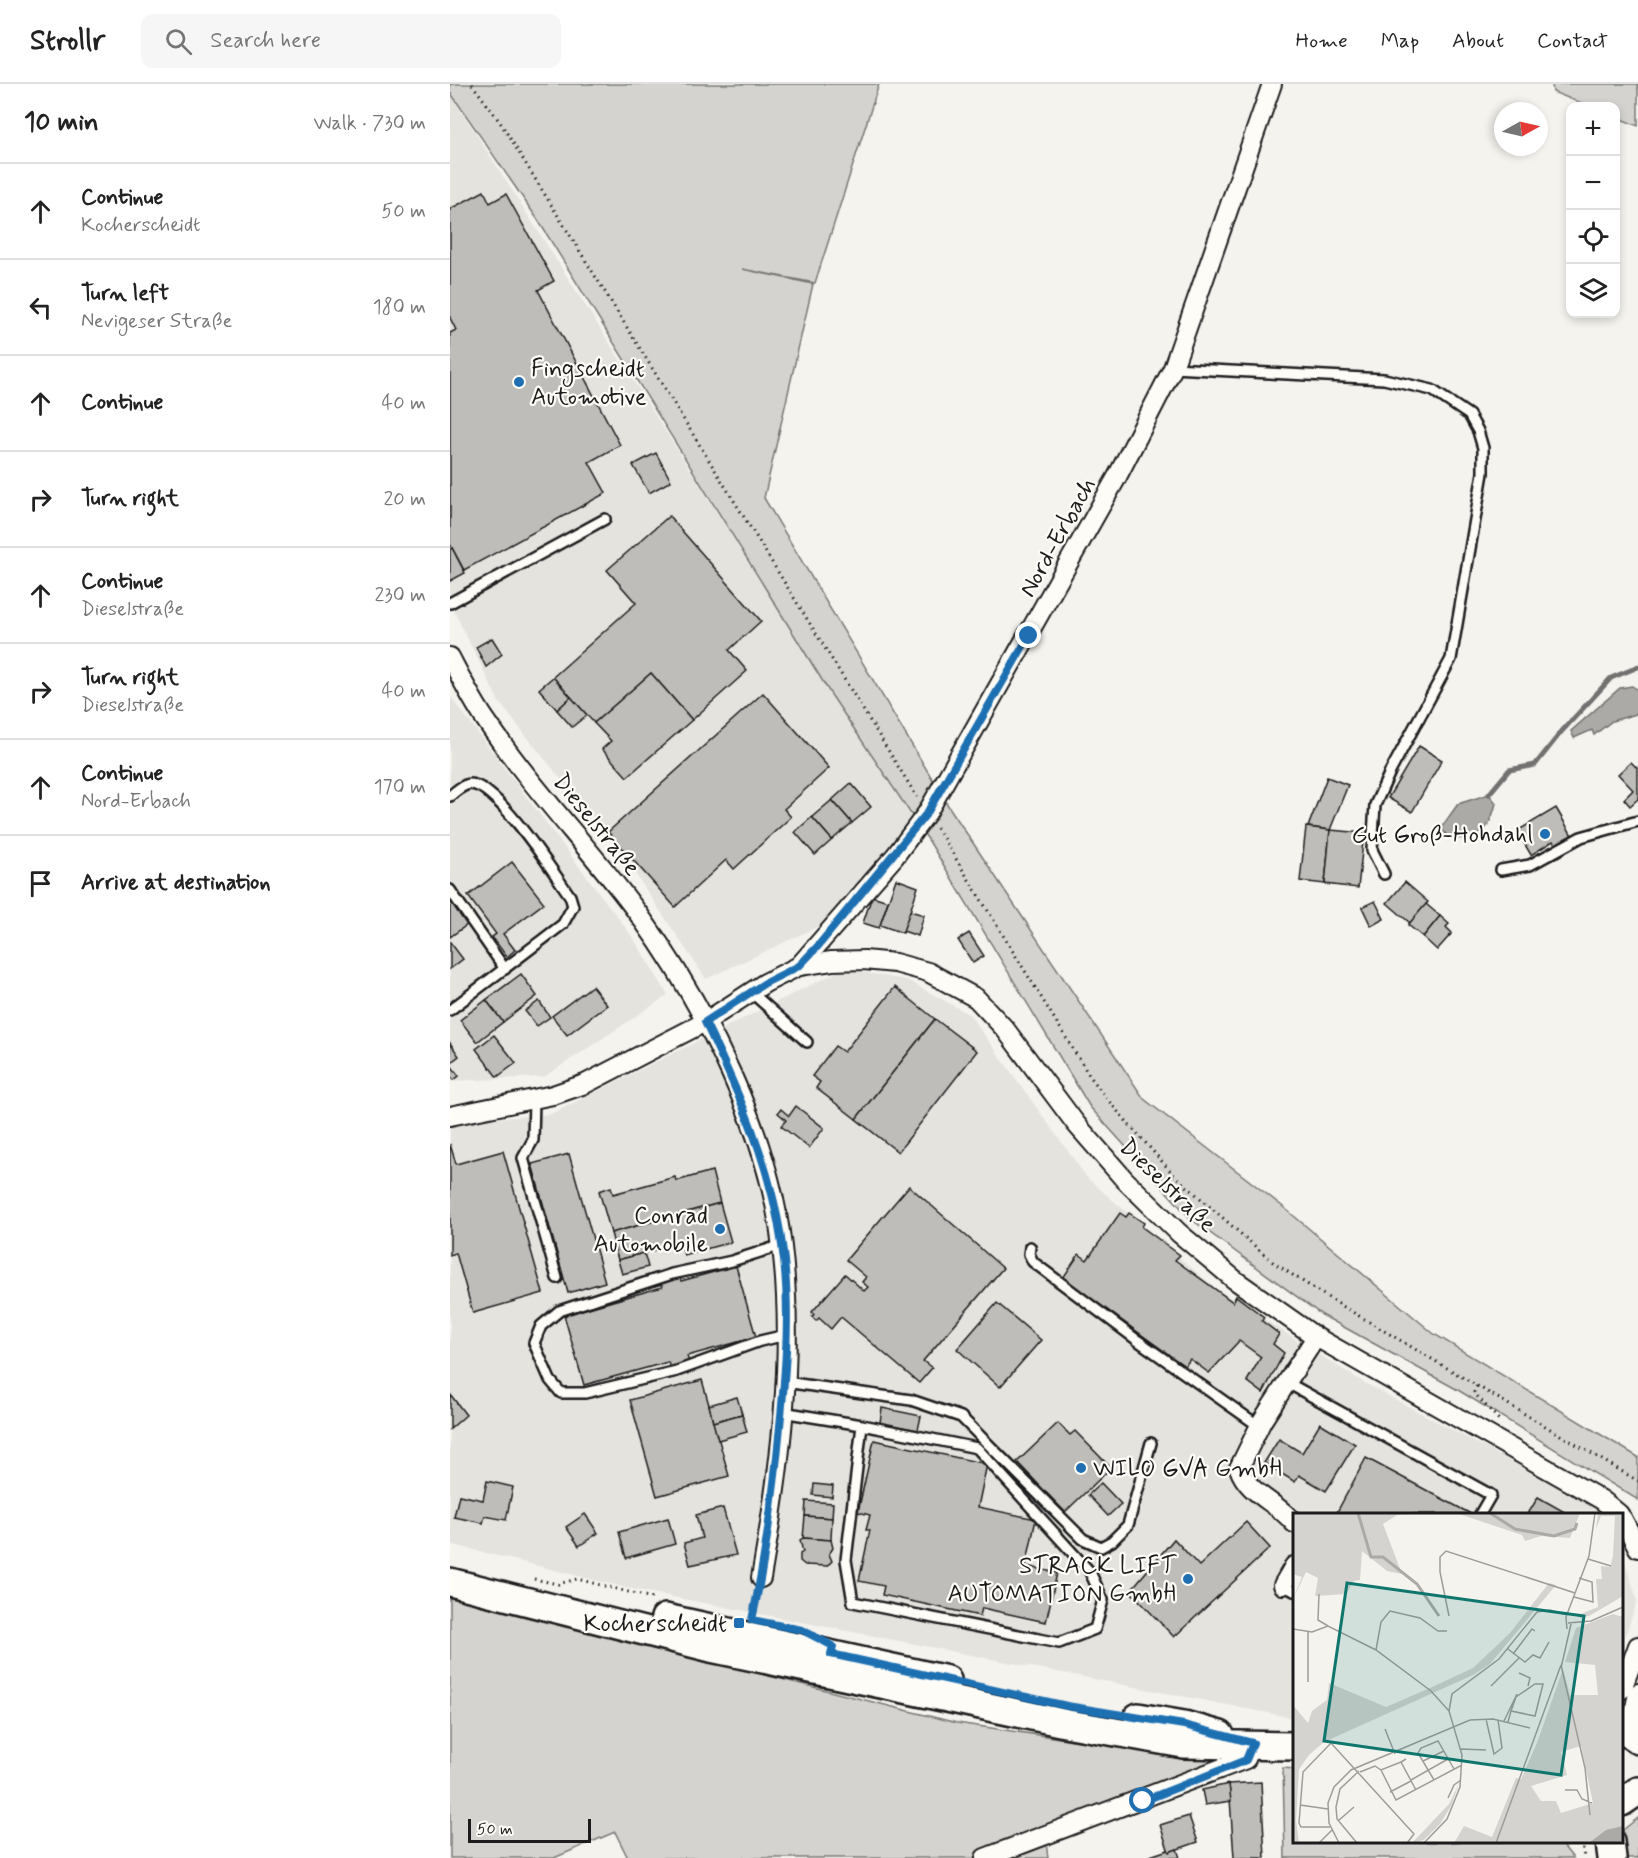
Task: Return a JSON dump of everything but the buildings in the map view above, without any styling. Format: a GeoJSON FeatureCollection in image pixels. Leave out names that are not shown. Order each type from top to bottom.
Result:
{"type":"FeatureCollection","features":[{"type":"Feature","properties":{"kind":"main road"},"geometry":{"type":"LineString","coordinates":[[450,1571],[1067,1706],[1184,1725],[1253,1743]]}},
{"type":"Feature","properties":{"kind":"main road"},"geometry":{"type":"LineString","coordinates":[[450,1582],[711,1648],[1065,1723],[1183,1744],[1253,1743],[1293,1746]]}},
{"type":"Feature","properties":{"kind":"main road"},"geometry":{"type":"LineString","coordinates":[[1623,1802],[1638,1791]]}},
{"type":"Feature","properties":{"kind":"main road"},"geometry":{"type":"LineString","coordinates":[[1593,1843],[1595,1858]]}},
{"type":"Feature","properties":{"kind":"main road"},"geometry":{"type":"LineString","coordinates":[[1610,1843],[1612,1858]]}},
{"type":"Feature","properties":{"kind":"street","name":"Nord-Erbach"},"geometry":{"type":"LineString","coordinates":[[799,966],[927,813],[1101,507],[1173,368],[1272,84]]}},
{"type":"Feature","properties":{"kind":"street","name":"Dieselstraße"},"geometry":{"type":"LineString","coordinates":[[450,657],[485,719],[504,746],[641,918],[678,975],[705,1022],[754,1133],[771,1189],[782,1245],[787,1298],[785,1382],[771,1520],[761,1578]]}},
{"type":"Feature","properties":{"kind":"street","name":"Dieselstraße"},"geometry":{"type":"LineString","coordinates":[[450,1116],[534,1099],[585,1084],[705,1022],[751,992],[799,966],[832,961],[864,960],[895,963],[928,972],[976,998],[1005,1029],[1076,1124],[1131,1187],[1179,1233],[1235,1281],[1316,1337],[1602,1500],[1617,1513]]}},
{"type":"Feature","properties":{"kind":"street"},"geometry":{"type":"LineString","coordinates":[[1293,1522],[1286,1511],[1258,1494],[1242,1476],[1239,1468],[1259,1426],[1316,1337]]}},
{"type":"Feature","properties":{"kind":"street","name":"Dieselstraße"},"geometry":{"type":"LineString","coordinates":[[1623,1521],[1637,1545]]}},
{"type":"Feature","properties":{"kind":"street"},"geometry":{"type":"LineString","coordinates":[[1289,1588],[1293,1570]]}},
{"type":"Feature","properties":{"kind":"street"},"geometry":{"type":"LineString","coordinates":[[1623,1686],[1638,1646]]}},
{"type":"Feature","properties":{"kind":"street"},"geometry":{"type":"LineString","coordinates":[[1630,1734],[1638,1693]]}},
{"type":"Feature","properties":{"kind":"street"},"geometry":{"type":"LineString","coordinates":[[985,1858],[1246,1760],[1253,1743]]}},
{"type":"Feature","properties":{"kind":"lane"},"geometry":{"type":"LineString","coordinates":[[1173,368],[1384,380],[1432,390],[1469,416],[1478,431],[1483,448],[1483,473],[1451,659],[1390,772],[1375,806],[1372,850],[1384,874]]}},
{"type":"Feature","properties":{"kind":"lane"},"geometry":{"type":"LineString","coordinates":[[450,603],[605,519]]}},
{"type":"Feature","properties":{"kind":"lane"},"geometry":{"type":"LineString","coordinates":[[450,796],[462,786],[471,784],[484,789],[501,802],[570,896],[573,906],[563,924],[450,1010]]}},
{"type":"Feature","properties":{"kind":"lane"},"geometry":{"type":"LineString","coordinates":[[1501,870],[1530,865],[1581,837],[1638,821]]}},
{"type":"Feature","properties":{"kind":"lane"},"geometry":{"type":"LineString","coordinates":[[450,891],[505,969]]}},
{"type":"Feature","properties":{"kind":"lane"},"geometry":{"type":"LineString","coordinates":[[751,992],[807,1042]]}},
{"type":"Feature","properties":{"kind":"lane"},"geometry":{"type":"LineString","coordinates":[[534,1099],[533,1140],[523,1158],[557,1278]]}},
{"type":"Feature","properties":{"kind":"lane"},"geometry":{"type":"LineString","coordinates":[[782,1245],[732,1261],[672,1274],[559,1311],[541,1326],[534,1343],[550,1380],[561,1394],[585,1393],[677,1371],[760,1341],[786,1335]]}},
{"type":"Feature","properties":{"kind":"lane"},"geometry":{"type":"LineString","coordinates":[[1030,1247],[1029,1254],[1033,1262],[1137,1340],[1259,1426]]}},
{"type":"Feature","properties":{"kind":"lane"},"geometry":{"type":"LineString","coordinates":[[785,1382],[911,1400],[961,1417],[1083,1539],[1101,1546],[1112,1541],[1128,1525],[1151,1443]]}},
{"type":"Feature","properties":{"kind":"lane"},"geometry":{"type":"LineString","coordinates":[[1286,1382],[1491,1495],[1481,1513]]}},
{"type":"Feature","properties":{"kind":"lane"},"geometry":{"type":"LineString","coordinates":[[782,1412],[862,1425],[977,1448],[1090,1572],[1102,1600],[1095,1629],[1059,1643],[853,1602],[846,1560],[862,1425]]}},
{"type":"Feature","properties":{"kind":"path"},"geometry":{"type":"LineString","coordinates":[[472,84],[500,122],[1089,1075],[1112,1105],[1174,1175],[1274,1263],[1327,1298],[1638,1482]]}},
{"type":"Feature","properties":{"kind":"path"},"geometry":{"type":"LineString","coordinates":[[1477,1386],[1474,1392],[1496,1415],[1500,1426],[1490,1421]]}},
{"type":"Feature","properties":{"kind":"path"},"geometry":{"type":"LineString","coordinates":[[525,1577],[558,1584],[577,1578],[660,1600]]}},
{"type":"Feature","properties":{"kind":"path"},"geometry":{"type":"LineString","coordinates":[[752,1620],[761,1578]]}},
{"type":"Feature","properties":{"kind":"path"},"geometry":{"type":"LineString","coordinates":[[1582,1843],[1584,1858]]}},
{"type":"Feature","properties":{"kind":"shaded area"},"geometry":{"type":"Polygon","coordinates":[[[450,84],[879,84],[815,283],[742,269],[813,284],[764,498],[949,807],[1144,1099],[1282,1206],[1434,1334],[1638,1457],[1638,1500],[1458,1390],[1322,1315],[1191,1219],[1090,1107],[929,841],[830,693],[538,220],[450,92],[450,84]]]}},
{"type":"Feature","properties":{"kind":"shaded area"},"geometry":{"type":"Polygon","coordinates":[[[1552,84],[1638,84],[1638,126],[1620,119],[1620,102],[1578,102],[1553,92],[1552,84]]]}},
{"type":"Feature","properties":{"kind":"shaded area"},"geometry":{"type":"Polygon","coordinates":[[[450,93],[914,821],[821,925],[706,979],[624,857],[499,702],[450,603],[450,93]]]}},
{"type":"Feature","properties":{"kind":"shaded area"},"geometry":{"type":"Polygon","coordinates":[[[1632,686],[1638,690],[1636,714],[1612,721],[1594,735],[1592,730],[1574,738],[1571,731],[1620,688],[1632,686]]]}},
{"type":"Feature","properties":{"kind":"shaded area"},"geometry":{"type":"Polygon","coordinates":[[[450,696],[634,939],[668,995],[544,1077],[450,1081],[450,696]]]}},
{"type":"Feature","properties":{"kind":"shaded area"},"geometry":{"type":"Polygon","coordinates":[[[1489,794],[1496,803],[1486,828],[1476,836],[1460,839],[1449,838],[1441,828],[1458,804],[1489,794]]]}},
{"type":"Feature","properties":{"kind":"shaded area"},"geometry":{"type":"Polygon","coordinates":[[[843,969],[907,980],[970,1015],[1088,1179],[1215,1288],[1361,1381],[1607,1513],[1293,1513],[1293,1718],[627,1588],[450,1544],[450,1122],[551,1114],[843,969]]]}},
{"type":"Feature","properties":{"kind":"shaded area"},"geometry":{"type":"Polygon","coordinates":[[[1623,1555],[1637,1600],[1623,1644],[1623,1555]]]}},
{"type":"Feature","properties":{"kind":"shaded area"},"geometry":{"type":"Polygon","coordinates":[[[450,1588],[661,1649],[957,1723],[1230,1763],[1046,1842],[1048,1858],[628,1858],[615,1832],[554,1858],[450,1858],[450,1588]]]}},
{"type":"Feature","properties":{"kind":"shaded area"},"geometry":{"type":"Polygon","coordinates":[[[1283,1768],[1293,1769],[1293,1843],[1561,1843],[1573,1858],[1285,1858],[1283,1768]]]}},
{"type":"Feature","properties":{"kind":"shaded area"},"geometry":{"type":"Polygon","coordinates":[[[1638,1818],[1638,1858],[1627,1858],[1623,1830],[1638,1818]]]}},
{"type":"Feature","properties":{"kind":"waterway"},"geometry":{"type":"LineString","coordinates":[[1489,794],[1509,770],[1535,765],[1562,731],[1611,678],[1638,667]]}},
{"type":"Feature","properties":{"kind":"place","name":"Fingscheidt Automotive"},"geometry":{"type":"Point","coordinates":[519,382]}},
{"type":"Feature","properties":{"kind":"place","name":"Gut Groß-Hohdahl"},"geometry":{"type":"Point","coordinates":[1545,834]}},
{"type":"Feature","properties":{"kind":"place","name":"Conrad Automobile"},"geometry":{"type":"Point","coordinates":[720,1229]}},
{"type":"Feature","properties":{"kind":"place","name":"WILO GVA GmbH"},"geometry":{"type":"Point","coordinates":[1081,1468]}},
{"type":"Feature","properties":{"kind":"place","name":"STRACK LIFT AUTOMATION GmbH"},"geometry":{"type":"Point","coordinates":[1188,1579]}},
{"type":"Feature","properties":{"kind":"place","name":"Kocherscheidt"},"geometry":{"type":"Point","coordinates":[739,1623]}},
{"type":"Feature","properties":{"kind":"route"},"geometry":{"type":"LineString","coordinates":[[1029,636],[927,813],[818,946],[799,966],[765,983],[705,1022],[733,1080],[754,1133],[771,1189],[782,1245],[787,1298],[785,1382],[771,1520],[752,1620],[802,1630],[833,1646],[831,1654],[1067,1706],[1184,1725],[1253,1743],[1246,1760],[1143,1801]]}}]}
